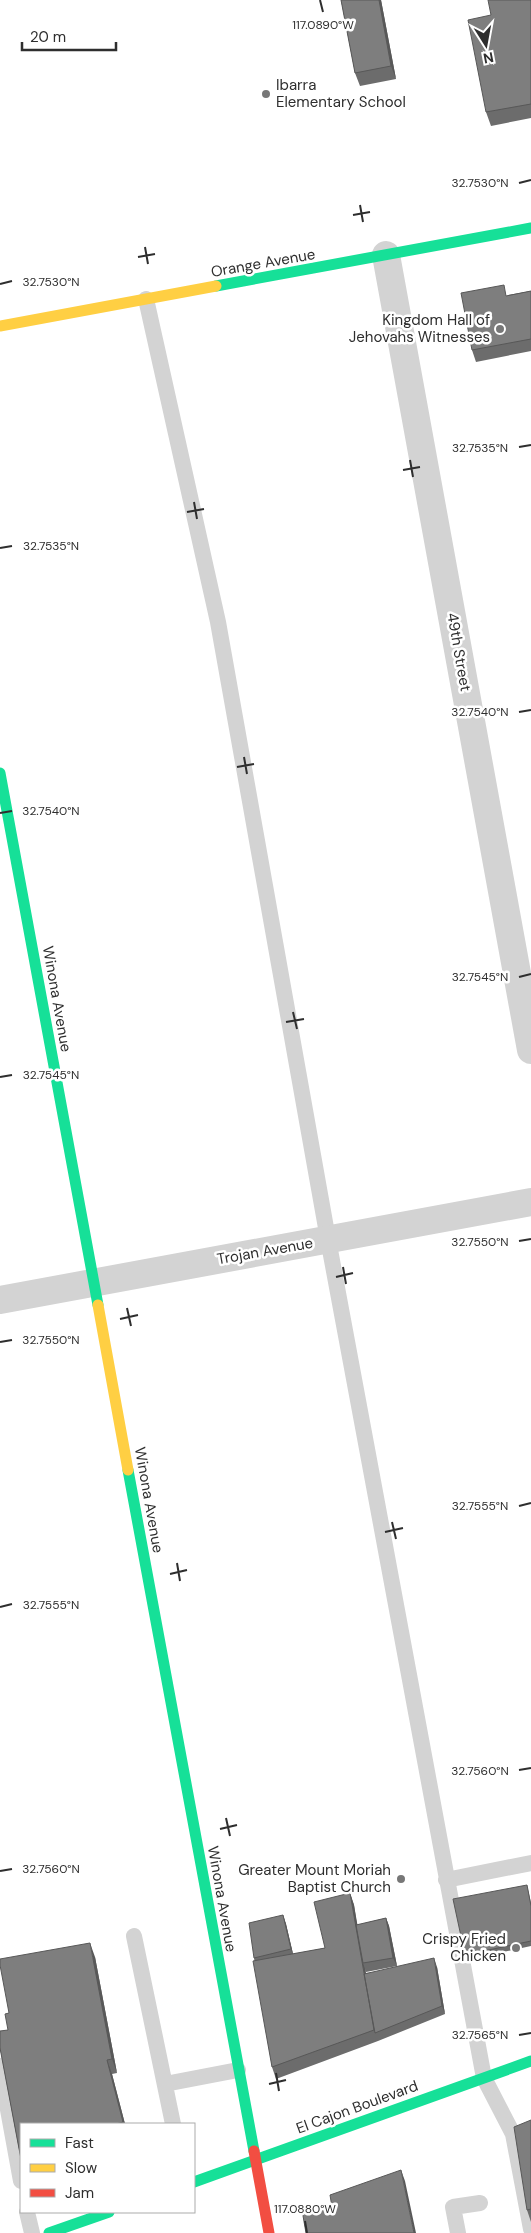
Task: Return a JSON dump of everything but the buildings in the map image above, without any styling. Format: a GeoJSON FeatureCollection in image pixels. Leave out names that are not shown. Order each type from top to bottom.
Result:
{"type":"FeatureCollection","features":[{"type":"Feature","properties":{"kind":"street","name":"Orange Avenue"},"geometry":{"type":"LineString","coordinates":[[0,326],[531,228]]}},
{"type":"Feature","properties":{"kind":"street","name":"49th Street"},"geometry":{"type":"LineString","coordinates":[[386,255],[531,1050]]}},
{"type":"Feature","properties":{"kind":"street","name":"Winona Avenue"},"geometry":{"type":"LineString","coordinates":[[0,773],[254,2160],[269,2233]]}},
{"type":"Feature","properties":{"kind":"street","name":"Trojan Avenue"},"geometry":{"type":"LineString","coordinates":[[0,1300],[531,1202]]}},
{"type":"Feature","properties":{"kind":"street","name":"El Cajon Boulevard"},"geometry":{"type":"LineString","coordinates":[[195,2182],[531,2061]]}},
{"type":"Feature","properties":{"kind":"street"},"geometry":{"type":"LineString","coordinates":[[49,2233],[106,2213]]}},
{"type":"Feature","properties":{"kind":"lane"},"geometry":{"type":"LineString","coordinates":[[146,299],[218,622],[328,1239],[484,2078],[513,2134],[531,2229]]}},
{"type":"Feature","properties":{"kind":"lane"},"geometry":{"type":"LineString","coordinates":[[446,1880],[531,1864]]}},
{"type":"Feature","properties":{"kind":"lane"},"geometry":{"type":"LineString","coordinates":[[134,1936],[173,2123]]}},
{"type":"Feature","properties":{"kind":"lane"},"geometry":{"type":"LineString","coordinates":[[0,2066],[20,2176]]}},
{"type":"Feature","properties":{"kind":"lane"},"geometry":{"type":"LineString","coordinates":[[165,2084],[238,2070]]}},
{"type":"Feature","properties":{"kind":"lane"},"geometry":{"type":"LineString","coordinates":[[458,2233],[453,2207],[480,2202]]}},
{"type":"Feature","properties":{"kind":"lane"},"geometry":{"type":"LineString","coordinates":[[27,2213],[32,2233]]}},
{"type":"Feature","properties":{"kind":"traffic: fast"},"geometry":{"type":"LineString","coordinates":[[216,286],[531,228]]}},
{"type":"Feature","properties":{"kind":"traffic: fast"},"geometry":{"type":"LineString","coordinates":[[0,773],[98,1305]]}},
{"type":"Feature","properties":{"kind":"traffic: fast"},"geometry":{"type":"LineString","coordinates":[[128,1470],[254,2151]]}},
{"type":"Feature","properties":{"kind":"traffic: fast"},"geometry":{"type":"LineString","coordinates":[[195,2182],[531,2061]]}},
{"type":"Feature","properties":{"kind":"traffic: fast"},"geometry":{"type":"LineString","coordinates":[[49,2233],[106,2213]]}},
{"type":"Feature","properties":{"kind":"traffic: slow"},"geometry":{"type":"LineString","coordinates":[[0,326],[216,286]]}},
{"type":"Feature","properties":{"kind":"traffic: slow"},"geometry":{"type":"LineString","coordinates":[[98,1305],[128,1470]]}},
{"type":"Feature","properties":{"kind":"traffic: jam"},"geometry":{"type":"LineString","coordinates":[[254,2151],[269,2233]]}},
{"type":"Feature","properties":{"kind":"place","name":"Ibarra Elementary School"},"geometry":{"type":"Point","coordinates":[266,94]}},
{"type":"Feature","properties":{"kind":"place","name":"Kingdom Hall of Jehovahs Witnesses"},"geometry":{"type":"Point","coordinates":[500,329]}},
{"type":"Feature","properties":{"kind":"place","name":"Greater Mount Moriah Baptist Church"},"geometry":{"type":"Point","coordinates":[401,1879]}},
{"type":"Feature","properties":{"kind":"place","name":"Crispy Fried Chicken"},"geometry":{"type":"Point","coordinates":[516,1948]}}]}
